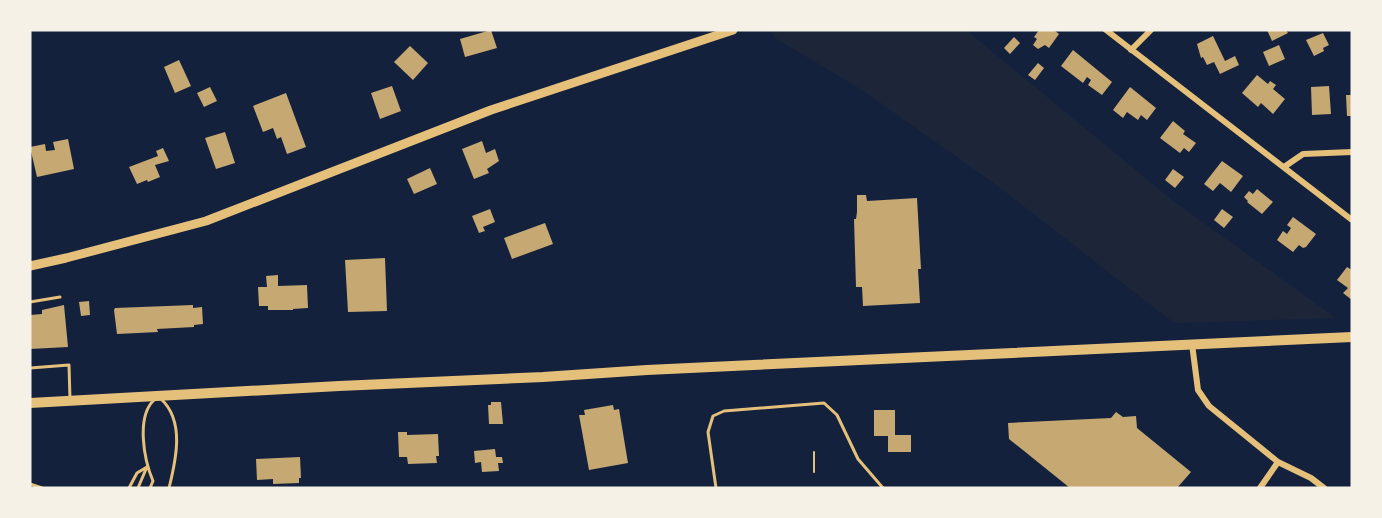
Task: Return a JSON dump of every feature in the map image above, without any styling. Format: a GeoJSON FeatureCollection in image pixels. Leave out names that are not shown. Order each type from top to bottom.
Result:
{"type":"FeatureCollection","features":[{"type":"Feature","properties":{"kind":"main road"},"geometry":{"type":"LineString","coordinates":[[30,266],[206,221],[492,110],[733,30]]}},
{"type":"Feature","properties":{"kind":"main road"},"geometry":{"type":"LineString","coordinates":[[30,403],[646,370],[1352,337]]}},
{"type":"Feature","properties":{"kind":"street"},"geometry":{"type":"LineString","coordinates":[[1106,30],[1352,220]]}},
{"type":"Feature","properties":{"kind":"street"},"geometry":{"type":"LineString","coordinates":[[1131,50],[1151,30]]}},
{"type":"Feature","properties":{"kind":"street"},"geometry":{"type":"LineString","coordinates":[[1284,167],[1304,154],[1352,152]]}},
{"type":"Feature","properties":{"kind":"street"},"geometry":{"type":"LineString","coordinates":[[1192,344],[1198,390],[1209,406],[1278,462],[1311,478],[1324,488]]}},
{"type":"Feature","properties":{"kind":"street"},"geometry":{"type":"LineString","coordinates":[[1260,488],[1278,462]]}},
{"type":"Feature","properties":{"kind":"lane"},"geometry":{"type":"LineString","coordinates":[[30,302],[60,297]]}},
{"type":"Feature","properties":{"kind":"lane"},"geometry":{"type":"LineString","coordinates":[[30,368],[69,365],[70,401]]}},
{"type":"Feature","properties":{"kind":"lane"},"geometry":{"type":"LineString","coordinates":[[150,488],[153,481],[147,467],[143,420],[147,406],[157,396],[169,407],[175,418],[176,458],[169,488]]}},
{"type":"Feature","properties":{"kind":"lane"},"geometry":{"type":"LineString","coordinates":[[716,488],[708,432],[713,416],[724,411],[824,403],[837,415],[858,459],[883,488]]}},
{"type":"Feature","properties":{"kind":"lane"},"geometry":{"type":"LineString","coordinates":[[129,488],[137,473],[147,467]]}},
{"type":"Feature","properties":{"kind":"lane"},"geometry":{"type":"LineString","coordinates":[[138,488],[147,467]]}},
{"type":"Feature","properties":{"kind":"lane"},"geometry":{"type":"LineString","coordinates":[[30,483],[42,488]]}},
{"type":"Feature","properties":{"kind":"path"},"geometry":{"type":"LineString","coordinates":[[814,452],[814,472]]}},
{"type":"Feature","properties":{"kind":"shaded area"},"geometry":{"type":"Polygon","coordinates":[[[770,30],[966,30],[1172,200],[1336,318],[1174,323],[995,184],[862,90],[775,38],[770,30]]]}},
{"type":"Feature","properties":{"kind":"building"},"geometry":{"type":"Polygon","coordinates":[[[491,30],[497,48],[465,57],[460,39],[491,30]]]}},
{"type":"Feature","properties":{"kind":"building"},"geometry":{"type":"Polygon","coordinates":[[[1039,30],[1054,30],[1059,34],[1049,48],[1045,45],[1038,49],[1033,45],[1037,39],[1034,37],[1039,30]]]}},
{"type":"Feature","properties":{"kind":"building"},"geometry":{"type":"Polygon","coordinates":[[[1267,30],[1286,30],[1288,33],[1272,41],[1267,30]]]}},
{"type":"Feature","properties":{"kind":"building"},"geometry":{"type":"Polygon","coordinates":[[[1323,33],[1329,45],[1323,48],[1324,51],[1314,56],[1306,40],[1323,33]]]}},
{"type":"Feature","properties":{"kind":"building"},"geometry":{"type":"Polygon","coordinates":[[[1213,36],[1225,61],[1235,56],[1239,65],[1220,74],[1214,62],[1207,65],[1203,57],[1201,58],[1197,44],[1213,36]]]}},
{"type":"Feature","properties":{"kind":"building"},"geometry":{"type":"Polygon","coordinates":[[[1014,37],[1020,43],[1010,54],[1004,48],[1014,37]]]}},
{"type":"Feature","properties":{"kind":"building"},"geometry":{"type":"Polygon","coordinates":[[[1279,45],[1285,59],[1269,66],[1263,52],[1279,45]]]}},
{"type":"Feature","properties":{"kind":"building"},"geometry":{"type":"Polygon","coordinates":[[[410,46],[428,63],[413,80],[394,62],[410,46]]]}},
{"type":"Feature","properties":{"kind":"building"},"geometry":{"type":"Polygon","coordinates":[[[1073,50],[1112,82],[1102,95],[1088,85],[1091,80],[1087,77],[1083,83],[1061,66],[1073,50]]]}},
{"type":"Feature","properties":{"kind":"building"},"geometry":{"type":"Polygon","coordinates":[[[179,60],[191,86],[175,93],[164,67],[179,60]]]}},
{"type":"Feature","properties":{"kind":"building"},"geometry":{"type":"Polygon","coordinates":[[[1038,63],[1044,68],[1035,80],[1028,75],[1038,63]]]}},
{"type":"Feature","properties":{"kind":"building"},"geometry":{"type":"Polygon","coordinates":[[[1257,75],[1268,84],[1270,81],[1276,85],[1273,89],[1285,99],[1273,114],[1261,103],[1258,107],[1242,93],[1257,75]]]}},
{"type":"Feature","properties":{"kind":"building"},"geometry":{"type":"Polygon","coordinates":[[[392,86],[401,111],[380,119],[371,93],[392,86]]]}},
{"type":"Feature","properties":{"kind":"building"},"geometry":{"type":"Polygon","coordinates":[[[1329,86],[1331,114],[1312,115],[1311,87],[1329,86]]]}},
{"type":"Feature","properties":{"kind":"building"},"geometry":{"type":"Polygon","coordinates":[[[210,87],[217,101],[204,107],[197,93],[210,87]]]}},
{"type":"Feature","properties":{"kind":"building"},"geometry":{"type":"Polygon","coordinates":[[[1130,87],[1156,108],[1147,120],[1141,115],[1138,120],[1127,112],[1123,118],[1113,110],[1130,87]]]}},
{"type":"Feature","properties":{"kind":"building"},"geometry":{"type":"Polygon","coordinates":[[[286,93],[306,147],[287,154],[281,137],[277,139],[273,128],[263,132],[253,106],[286,93]]]}},
{"type":"Feature","properties":{"kind":"building"},"geometry":{"type":"Polygon","coordinates":[[[1346,95],[1352,95],[1352,116],[1347,116],[1346,95]]]}},
{"type":"Feature","properties":{"kind":"building"},"geometry":{"type":"Polygon","coordinates":[[[1173,121],[1185,131],[1183,134],[1196,143],[1189,152],[1184,148],[1180,153],[1160,138],[1173,121]]]}},
{"type":"Feature","properties":{"kind":"building"},"geometry":{"type":"Polygon","coordinates":[[[225,132],[235,163],[216,169],[205,138],[225,132]]]}},
{"type":"Feature","properties":{"kind":"building"},"geometry":{"type":"Polygon","coordinates":[[[68,139],[74,169],[37,177],[30,147],[45,144],[46,151],[55,150],[53,142],[68,139]]]}},
{"type":"Feature","properties":{"kind":"building"},"geometry":{"type":"Polygon","coordinates":[[[482,141],[486,153],[495,149],[499,161],[487,169],[489,173],[474,179],[462,149],[482,141]]]}},
{"type":"Feature","properties":{"kind":"building"},"geometry":{"type":"Polygon","coordinates":[[[163,148],[169,161],[155,165],[160,177],[137,184],[129,167],[158,156],[156,151],[163,148]]]}},
{"type":"Feature","properties":{"kind":"building"},"geometry":{"type":"Polygon","coordinates":[[[1222,161],[1243,176],[1231,192],[1220,183],[1213,191],[1204,184],[1222,161]]]}},
{"type":"Feature","properties":{"kind":"building"},"geometry":{"type":"Polygon","coordinates":[[[430,168],[437,184],[414,194],[407,179],[430,168]]]}},
{"type":"Feature","properties":{"kind":"building"},"geometry":{"type":"Polygon","coordinates":[[[1173,169],[1184,177],[1175,188],[1165,180],[1173,169]]]}},
{"type":"Feature","properties":{"kind":"building"},"geometry":{"type":"Polygon","coordinates":[[[1257,189],[1273,202],[1262,214],[1244,197],[1249,191],[1253,194],[1257,189]]]}},
{"type":"Feature","properties":{"kind":"building"},"geometry":{"type":"Polygon","coordinates":[[[857,195],[866,195],[867,201],[917,198],[921,269],[918,269],[920,303],[863,306],[862,287],[856,287],[854,219],[856,219],[857,212],[857,195]]]}},
{"type":"Feature","properties":{"kind":"building"},"geometry":{"type":"Polygon","coordinates":[[[490,209],[495,222],[483,227],[485,231],[479,233],[472,216],[490,209]]]}},
{"type":"Feature","properties":{"kind":"building"},"geometry":{"type":"Polygon","coordinates":[[[1222,209],[1233,217],[1224,228],[1214,220],[1222,209]]]}},
{"type":"Feature","properties":{"kind":"building"},"geometry":{"type":"Polygon","coordinates":[[[1293,217],[1316,234],[1306,247],[1299,245],[1293,252],[1277,240],[1283,231],[1287,234],[1291,228],[1287,225],[1293,217]]]}},
{"type":"Feature","properties":{"kind":"building"},"geometry":{"type":"Polygon","coordinates":[[[545,223],[553,244],[512,259],[504,238],[545,223]]]}},
{"type":"Feature","properties":{"kind":"building"},"geometry":{"type":"Polygon","coordinates":[[[385,258],[387,311],[348,312],[345,260],[385,258]]]}},
{"type":"Feature","properties":{"kind":"building"},"geometry":{"type":"Polygon","coordinates":[[[1347,267],[1352,270],[1352,300],[1343,293],[1348,288],[1337,280],[1347,267]]]}},
{"type":"Feature","properties":{"kind":"building"},"geometry":{"type":"Polygon","coordinates":[[[278,275],[278,286],[307,285],[308,308],[268,310],[268,306],[259,306],[258,287],[267,287],[266,276],[278,275]]]}},
{"type":"Feature","properties":{"kind":"building"},"geometry":{"type":"Polygon","coordinates":[[[89,301],[90,315],[81,316],[79,302],[89,301]]]}},
{"type":"Feature","properties":{"kind":"building"},"geometry":{"type":"Polygon","coordinates":[[[64,305],[68,347],[30,349],[30,315],[42,314],[42,310],[64,305]]]}},
{"type":"Feature","properties":{"kind":"building"},"geometry":{"type":"Polygon","coordinates":[[[193,305],[193,308],[202,307],[203,324],[194,325],[194,327],[157,329],[158,332],[117,334],[115,308],[193,305]]]}},
{"type":"Feature","properties":{"kind":"building"},"geometry":{"type":"Polygon","coordinates":[[[491,402],[501,402],[503,424],[489,424],[488,405],[491,405],[491,402]]]}},
{"type":"Feature","properties":{"kind":"building"},"geometry":{"type":"Polygon","coordinates":[[[613,405],[614,410],[619,409],[628,463],[589,470],[579,415],[585,415],[584,410],[613,405]]]}},
{"type":"Feature","properties":{"kind":"building"},"geometry":{"type":"Polygon","coordinates":[[[874,410],[895,410],[895,435],[911,435],[911,452],[888,452],[888,436],[874,436],[874,410]]]}},
{"type":"Feature","properties":{"kind":"building"},"geometry":{"type":"Polygon","coordinates":[[[1116,412],[1123,417],[1136,416],[1137,428],[1191,472],[1177,488],[1070,488],[1009,439],[1008,423],[1111,418],[1116,412]]]}},
{"type":"Feature","properties":{"kind":"building"},"geometry":{"type":"Polygon","coordinates":[[[398,432],[407,432],[407,435],[438,434],[437,463],[408,464],[407,457],[399,457],[398,432]]]}},
{"type":"Feature","properties":{"kind":"building"},"geometry":{"type":"Polygon","coordinates":[[[495,449],[496,457],[502,457],[503,463],[498,463],[499,471],[482,472],[481,462],[475,463],[474,451],[495,449]]]}},
{"type":"Feature","properties":{"kind":"building"},"geometry":{"type":"Polygon","coordinates":[[[300,457],[301,478],[299,478],[299,483],[273,484],[273,479],[257,480],[256,459],[300,457]]]}}]}
